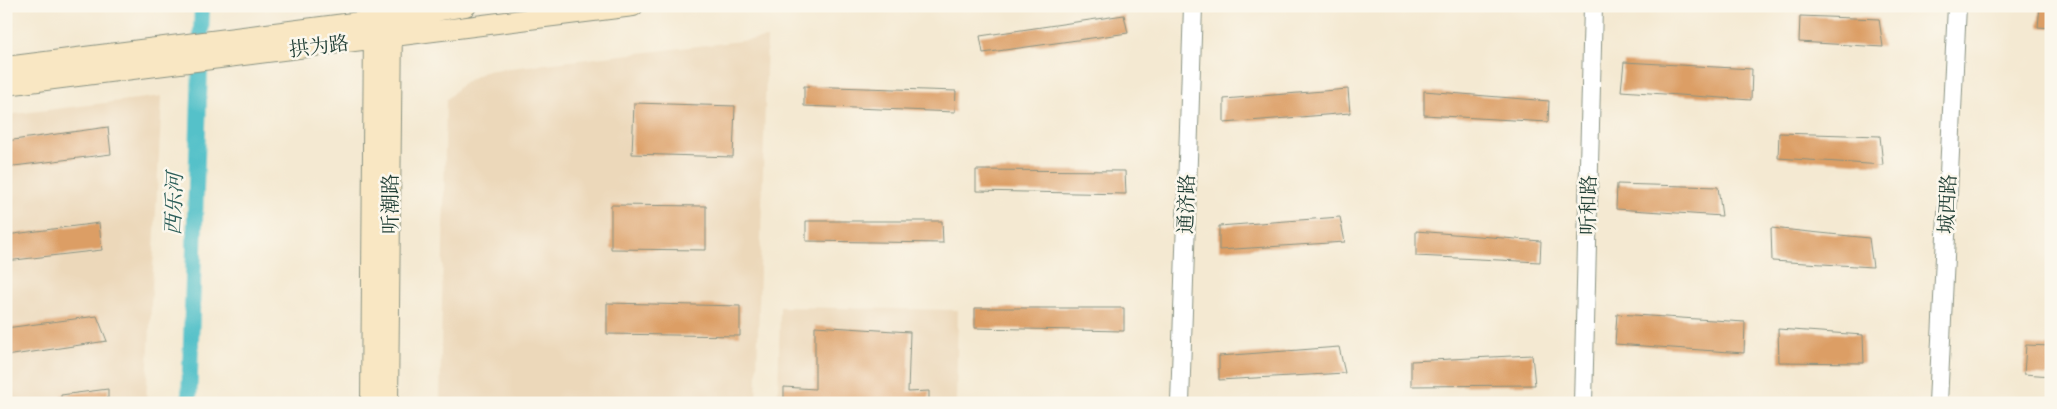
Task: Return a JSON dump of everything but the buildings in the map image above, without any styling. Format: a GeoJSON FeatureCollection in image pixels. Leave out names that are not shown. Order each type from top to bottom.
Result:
{"type":"FeatureCollection","features":[{"type":"Feature","properties":{"kind":"main road","name":"拱为路"},"geometry":{"type":"LineString","coordinates":[[6,67],[164,56],[232,48],[466,6]]}},
{"type":"Feature","properties":{"kind":"main road","name":"拱为路"},"geometry":{"type":"LineString","coordinates":[[383,21],[633,6]]}},
{"type":"Feature","properties":{"kind":"main road","name":"听潮路"},"geometry":{"type":"LineString","coordinates":[[371,403],[383,21]]}},
{"type":"Feature","properties":{"kind":"main road","name":"听潮路"},"geometry":{"type":"LineString","coordinates":[[383,21],[388,403]]}},
{"type":"Feature","properties":{"kind":"main road","name":"拱为路"},"geometry":{"type":"LineString","coordinates":[[6,85],[164,56]]}},
{"type":"Feature","properties":{"kind":"street","name":"通济路"},"geometry":{"type":"LineString","coordinates":[[1180,403],[1193,6]]}},
{"type":"Feature","properties":{"kind":"street","name":"听和路"},"geometry":{"type":"LineString","coordinates":[[1583,403],[1593,6]]}},
{"type":"Feature","properties":{"kind":"street","name":"城西路"},"geometry":{"type":"LineString","coordinates":[[1938,403],[1957,6]]}},
{"type":"Feature","properties":{"kind":"shaded area"},"geometry":{"type":"Polygon","coordinates":[[[767,38],[756,403],[440,403],[446,100],[463,83],[486,71],[767,38]]]}},
{"type":"Feature","properties":{"kind":"shaded area"},"geometry":{"type":"Polygon","coordinates":[[[162,96],[146,403],[6,403],[6,115],[162,96]]]}},
{"type":"Feature","properties":{"kind":"shaded area"},"geometry":{"type":"Polygon","coordinates":[[[780,307],[958,310],[956,403],[778,403],[780,307]]]}},
{"type":"Feature","properties":{"kind":"waterway","name":"西乐河"},"geometry":{"type":"LineString","coordinates":[[189,403],[202,6]]}}]}
